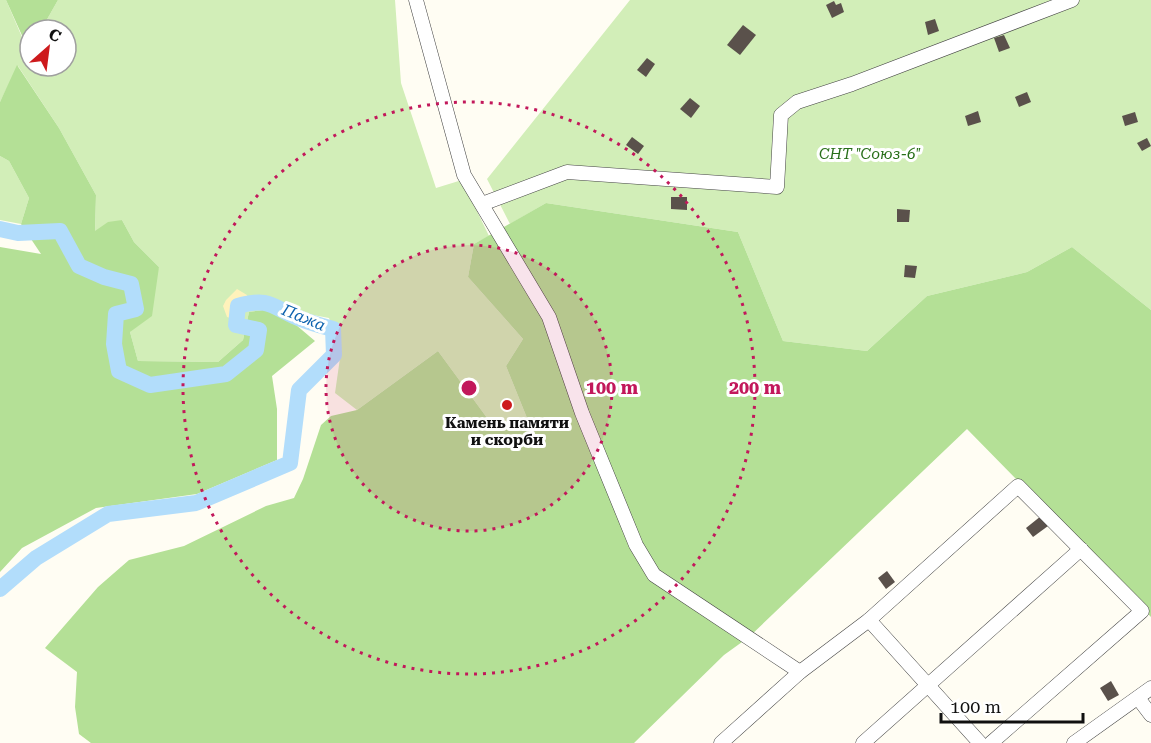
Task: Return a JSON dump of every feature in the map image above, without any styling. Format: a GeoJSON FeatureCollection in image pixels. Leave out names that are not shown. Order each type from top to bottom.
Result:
{"type":"FeatureCollection","features":[{"type":"Feature","properties":{"kind":"street"},"geometry":{"type":"LineString","coordinates":[[416,0],[464,175],[549,317],[586,424],[636,545],[654,575],[800,672]]}},
{"type":"Feature","properties":{"kind":"street"},"geometry":{"type":"LineString","coordinates":[[482,204],[567,172],[777,187],[781,115],[797,102],[852,84],[1072,0]]}},
{"type":"Feature","properties":{"kind":"street"},"geometry":{"type":"LineString","coordinates":[[721,743],[800,672],[868,620],[1018,486],[1142,611],[991,743]]}},
{"type":"Feature","properties":{"kind":"street"},"geometry":{"type":"LineString","coordinates":[[863,743],[1081,549]]}},
{"type":"Feature","properties":{"kind":"street"},"geometry":{"type":"LineString","coordinates":[[868,620],[980,743]]}},
{"type":"Feature","properties":{"kind":"street"},"geometry":{"type":"LineString","coordinates":[[1074,743],[1151,688]]}},
{"type":"Feature","properties":{"kind":"street"},"geometry":{"type":"LineString","coordinates":[[1138,698],[1151,715]]}},
{"type":"Feature","properties":{"kind":"green space"},"geometry":{"type":"Polygon","coordinates":[[[0,0],[6,0],[18,28],[18,66],[0,102],[0,0]]]}},
{"type":"Feature","properties":{"kind":"green space"},"geometry":{"type":"Polygon","coordinates":[[[6,0],[58,0],[48,18],[18,18],[18,27],[6,0]]]}},
{"type":"Feature","properties":{"kind":"green space"},"geometry":{"type":"Polygon","coordinates":[[[58,0],[395,0],[401,83],[436,188],[462,180],[489,236],[474,244],[468,277],[523,339],[506,366],[527,418],[493,426],[438,351],[357,410],[335,393],[341,351],[329,318],[276,308],[249,312],[243,340],[218,362],[138,361],[130,332],[159,267],[134,242],[122,220],[95,232],[96,195],[59,128],[26,78],[78,78],[78,18],[48,18],[58,0]]]}},
{"type":"Feature","properties":{"kind":"green space","name":"СНТ \"Союз-6\""},"geometry":{"type":"Polygon","coordinates":[[[630,0],[1151,0],[1151,310],[1072,247],[1027,272],[927,296],[867,351],[783,341],[738,232],[546,203],[510,224],[487,179],[630,0]]]}},
{"type":"Feature","properties":{"kind":"green space"},"geometry":{"type":"Polygon","coordinates":[[[17,65],[18,78],[26,78],[59,128],[96,195],[95,231],[108,222],[122,220],[134,242],[159,267],[152,316],[130,332],[138,361],[218,362],[243,340],[249,312],[276,308],[315,341],[272,376],[277,409],[277,460],[197,494],[96,508],[22,548],[0,572],[0,247],[41,254],[21,224],[29,198],[9,161],[0,156],[0,102],[17,65]]]}},
{"type":"Feature","properties":{"kind":"green space"},"geometry":{"type":"Polygon","coordinates":[[[0,156],[9,161],[29,198],[21,224],[0,220],[0,156]]]}},
{"type":"Feature","properties":{"kind":"green space"},"geometry":{"type":"Polygon","coordinates":[[[546,203],[738,232],[783,341],[867,351],[927,296],[1027,272],[1072,247],[1151,310],[1151,617],[967,429],[749,637],[724,655],[634,743],[91,743],[79,734],[75,707],[77,672],[45,648],[98,587],[129,560],[184,546],[266,506],[294,498],[303,479],[321,425],[331,416],[357,410],[438,351],[493,426],[527,418],[506,366],[523,339],[468,277],[474,244],[546,203]]]}},
{"type":"Feature","properties":{"kind":"sand"},"geometry":{"type":"Polygon","coordinates":[[[237,289],[247,295],[249,303],[238,306],[236,320],[227,317],[223,306],[237,289]]]}},
{"type":"Feature","properties":{"kind":"building"},"geometry":{"type":"Polygon","coordinates":[[[834,1],[836,5],[841,3],[844,12],[832,18],[826,5],[834,1]]]}},
{"type":"Feature","properties":{"kind":"building"},"geometry":{"type":"Polygon","coordinates":[[[935,19],[939,31],[928,35],[925,22],[935,19]]]}},
{"type":"Feature","properties":{"kind":"building"},"geometry":{"type":"Polygon","coordinates":[[[743,25],[756,35],[740,55],[727,45],[743,25]]]}},
{"type":"Feature","properties":{"kind":"building"},"geometry":{"type":"Polygon","coordinates":[[[1004,35],[1010,48],[999,52],[994,38],[1004,35]]]}},
{"type":"Feature","properties":{"kind":"building"},"geometry":{"type":"Polygon","coordinates":[[[647,58],[655,64],[646,77],[637,70],[647,58]]]}},
{"type":"Feature","properties":{"kind":"building"},"geometry":{"type":"Polygon","coordinates":[[[1027,92],[1031,102],[1019,107],[1015,97],[1027,92]]]}},
{"type":"Feature","properties":{"kind":"building"},"geometry":{"type":"Polygon","coordinates":[[[690,98],[700,106],[691,118],[680,109],[690,98]]]}},
{"type":"Feature","properties":{"kind":"building"},"geometry":{"type":"Polygon","coordinates":[[[978,111],[981,122],[968,126],[965,116],[978,111]]]}},
{"type":"Feature","properties":{"kind":"building"},"geometry":{"type":"Polygon","coordinates":[[[1135,112],[1138,122],[1125,126],[1122,116],[1135,112]]]}},
{"type":"Feature","properties":{"kind":"building"},"geometry":{"type":"Polygon","coordinates":[[[632,137],[644,146],[638,154],[626,145],[632,137]]]}},
{"type":"Feature","properties":{"kind":"building"},"geometry":{"type":"Polygon","coordinates":[[[1147,138],[1151,146],[1142,151],[1137,143],[1147,138]]]}},
{"type":"Feature","properties":{"kind":"building"},"geometry":{"type":"Polygon","coordinates":[[[671,197],[687,197],[687,210],[671,209],[671,197]]]}},
{"type":"Feature","properties":{"kind":"building"},"geometry":{"type":"Polygon","coordinates":[[[897,209],[910,210],[909,222],[897,222],[897,209]]]}},
{"type":"Feature","properties":{"kind":"building"},"geometry":{"type":"Polygon","coordinates":[[[905,265],[917,266],[915,278],[904,277],[905,265]]]}},
{"type":"Feature","properties":{"kind":"building"},"geometry":{"type":"Polygon","coordinates":[[[1041,516],[1048,526],[1033,537],[1026,528],[1041,516]]]}},
{"type":"Feature","properties":{"kind":"building"},"geometry":{"type":"Polygon","coordinates":[[[887,571],[895,582],[886,589],[878,578],[887,571]]]}},
{"type":"Feature","properties":{"kind":"building"},"geometry":{"type":"Polygon","coordinates":[[[1111,681],[1119,695],[1108,701],[1100,688],[1111,681]]]}},
{"type":"Feature","properties":{"kind":"waterway","name":"Пажа"},"geometry":{"type":"LineString","coordinates":[[0,229],[18,233],[60,231],[79,266],[104,277],[131,284],[136,309],[116,314],[114,344],[119,371],[150,385],[226,374],[256,350],[259,330],[236,325],[238,306],[249,303],[272,305],[301,319],[333,329],[334,355],[299,390],[290,463],[196,503],[108,514],[36,558],[0,589]]}},
{"type":"Feature","properties":{"kind":"place","name":"Камень памяти и скорби"},"geometry":{"type":"Point","coordinates":[507,405]}}]}
